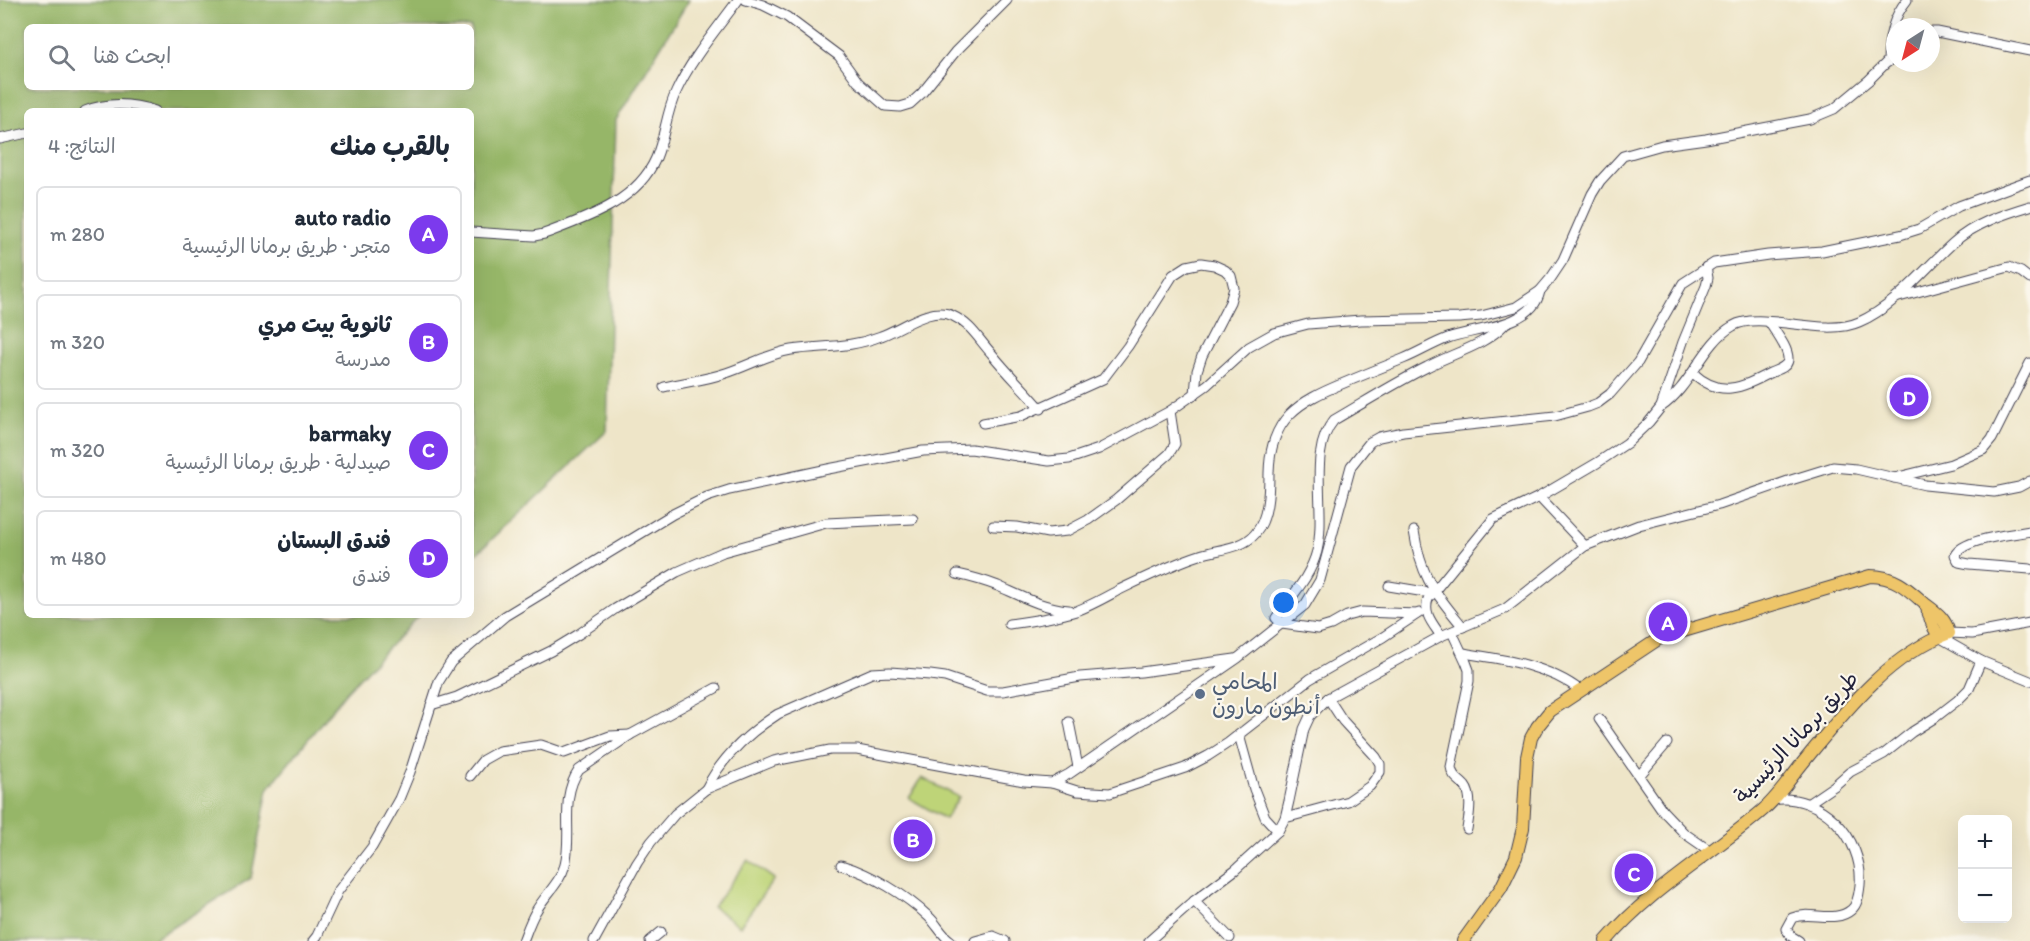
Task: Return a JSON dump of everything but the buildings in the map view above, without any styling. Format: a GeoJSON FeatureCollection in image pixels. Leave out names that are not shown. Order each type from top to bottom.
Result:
{"type":"FeatureCollection","features":[{"type":"Feature","properties":{"kind":"main road"},"geometry":{"type":"LineString","coordinates":[[1463,941],[1502,888],[1515,857],[1523,828],[1527,757],[1534,733],[1550,711],[1660,638],[1862,578],[1878,576],[1907,587],[1941,616],[1945,637]]}},
{"type":"Feature","properties":{"kind":"main road","name":"طريق برمانا الرئيسية"},"geometry":{"type":"LineString","coordinates":[[1606,940],[1660,888],[1773,800],[1823,739],[1878,680],[1919,647],[1945,637]]}},
{"type":"Feature","properties":{"kind":"street"},"geometry":{"type":"LineString","coordinates":[[474,232],[534,236],[544,234],[613,204],[634,189],[656,157],[670,105],[678,86],[738,0]]}},
{"type":"Feature","properties":{"kind":"street"},"geometry":{"type":"LineString","coordinates":[[746,0],[763,5],[787,17],[839,56],[858,82],[885,106],[900,107],[910,104],[922,93],[955,52],[1007,0]]}},
{"type":"Feature","properties":{"kind":"street"},"geometry":{"type":"LineString","coordinates":[[1896,18],[1906,0]]}},
{"type":"Feature","properties":{"kind":"street"},"geometry":{"type":"LineString","coordinates":[[1940,33],[2030,51]]}},
{"type":"Feature","properties":{"kind":"street"},"geometry":{"type":"LineString","coordinates":[[313,941],[338,891],[372,847],[399,799],[440,681],[451,662],[505,616],[673,514],[706,497],[828,469],[941,450],[970,449],[1049,462],[1069,459],[1099,448],[1170,411],[1208,385],[1237,357],[1258,341],[1274,333],[1308,324],[1477,316],[1516,307],[1540,291],[1563,260],[1596,187],[1623,156],[1662,145],[1810,119],[1834,109],[1886,62]]}},
{"type":"Feature","properties":{"kind":"street"},"geometry":{"type":"LineString","coordinates":[[98,108],[116,104],[131,104],[145,108]]}},
{"type":"Feature","properties":{"kind":"street"},"geometry":{"type":"LineString","coordinates":[[0,139],[24,133]]}},
{"type":"Feature","properties":{"kind":"street"},"geometry":{"type":"LineString","coordinates":[[1052,783],[1238,658],[1305,605],[1320,580],[1351,466],[1370,442],[1378,437],[1402,432],[1555,416],[1598,403],[1623,381],[1638,362],[1683,283],[1706,267],[1722,260],[1822,252],[1900,235],[1920,229],[1959,206],[2030,180]]}},
{"type":"Feature","properties":{"kind":"street"},"geometry":{"type":"LineString","coordinates":[[594,941],[651,842],[675,814],[706,789],[774,761],[830,750],[857,750],[1001,778],[1052,783],[1064,788],[1091,793],[1119,791],[1185,768],[1239,735],[1255,720],[1310,680],[1383,637],[1421,611],[1432,592],[1493,519],[1539,497],[1627,443],[1640,432],[1661,407],[1674,397],[1728,329],[1741,322],[1769,322],[1818,327],[1849,326],[1897,298],[1966,233],[1980,224],[2030,206]]}},
{"type":"Feature","properties":{"kind":"street"},"geometry":{"type":"LineString","coordinates":[[983,423],[1021,417],[1103,379],[1128,346],[1173,275],[1187,266],[1201,263],[1225,270],[1231,276],[1234,288],[1230,302],[1200,363],[1195,381],[1195,394]]}},
{"type":"Feature","properties":{"kind":"street"},"geometry":{"type":"LineString","coordinates":[[1661,407],[1683,342],[1706,286],[1708,278],[1706,267]]}},
{"type":"Feature","properties":{"kind":"street"},"geometry":{"type":"LineString","coordinates":[[1897,298],[1995,269],[2009,267],[2030,279]]}},
{"type":"Feature","properties":{"kind":"street"},"geometry":{"type":"LineString","coordinates":[[1421,611],[1362,612],[1318,629],[1278,622],[1276,617],[1304,581],[1317,551],[1321,532],[1319,463],[1323,438],[1334,420],[1389,387],[1439,360],[1493,336],[1506,324],[1533,307],[1538,301],[1540,291]]}},
{"type":"Feature","properties":{"kind":"street"},"geometry":{"type":"LineString","coordinates":[[664,387],[724,374],[777,353],[806,348],[851,345],[871,340],[938,311],[952,315],[971,327],[992,355],[1041,409]]}},
{"type":"Feature","properties":{"kind":"street"},"geometry":{"type":"LineString","coordinates":[[1477,316],[1479,330]]}},
{"type":"Feature","properties":{"kind":"street"},"geometry":{"type":"LineString","coordinates":[[1693,373],[1713,386],[1733,388],[1747,385],[1784,367],[1788,359],[1787,352],[1769,322]]}},
{"type":"Feature","properties":{"kind":"street"},"geometry":{"type":"LineString","coordinates":[[1009,624],[1077,611],[1162,570],[1210,551],[1240,544],[1254,535],[1264,516],[1269,485],[1270,455],[1286,418],[1296,407],[1306,400],[1412,356],[1448,338],[1506,324]]}},
{"type":"Feature","properties":{"kind":"street"},"geometry":{"type":"LineString","coordinates":[[1892,479],[1951,464],[1983,450],[1992,439],[2030,363]]}},
{"type":"Feature","properties":{"kind":"street"},"geometry":{"type":"LineString","coordinates":[[2016,390],[2030,373]]}},
{"type":"Feature","properties":{"kind":"street"},"geometry":{"type":"LineString","coordinates":[[993,526],[1056,533],[1067,531],[1088,520],[1116,500],[1169,454],[1175,440],[1170,411]]}},
{"type":"Feature","properties":{"kind":"street"},"geometry":{"type":"LineString","coordinates":[[1149,941],[1194,901],[1218,885],[1278,831],[1285,818],[1304,729],[1311,716],[1328,698],[1441,636],[1505,609],[1585,546],[1639,525],[1719,505],[1833,467],[1856,469],[1924,485],[1994,492],[2019,487],[2030,481]]}},
{"type":"Feature","properties":{"kind":"street"},"geometry":{"type":"LineString","coordinates":[[1539,497],[1585,546]]}},
{"type":"Feature","properties":{"kind":"street"},"geometry":{"type":"LineString","coordinates":[[431,705],[457,697],[551,651],[677,572],[723,552],[826,523],[913,519]]}},
{"type":"Feature","properties":{"kind":"street"},"geometry":{"type":"LineString","coordinates":[[1414,531],[1419,560],[1432,592],[1463,627]]}},
{"type":"Feature","properties":{"kind":"street"},"geometry":{"type":"LineString","coordinates":[[2030,531],[1968,543],[1958,549],[1955,555],[1959,562],[1969,564],[2030,569]]}},
{"type":"Feature","properties":{"kind":"street"},"geometry":{"type":"LineString","coordinates":[[957,574],[997,586],[1056,609],[1077,611]]}},
{"type":"Feature","properties":{"kind":"street"},"geometry":{"type":"LineString","coordinates":[[1389,586],[1432,592]]}},
{"type":"Feature","properties":{"kind":"street"},"geometry":{"type":"LineString","coordinates":[[1421,611],[1441,636]]}},
{"type":"Feature","properties":{"kind":"street"},"geometry":{"type":"LineString","coordinates":[[1945,637],[2030,623]]}},
{"type":"Feature","properties":{"kind":"street"},"geometry":{"type":"LineString","coordinates":[[1452,632],[1463,653],[1469,676],[1451,767],[1454,776],[1464,785],[1468,793],[1467,829]]}},
{"type":"Feature","properties":{"kind":"street"},"geometry":{"type":"LineString","coordinates":[[1945,637],[1981,661],[2030,681]]}},
{"type":"Feature","properties":{"kind":"street"},"geometry":{"type":"LineString","coordinates":[[1463,653],[1543,671],[1572,684],[1581,691]]}},
{"type":"Feature","properties":{"kind":"street"},"geometry":{"type":"LineString","coordinates":[[706,789],[730,753],[764,723],[778,714],[872,673],[890,672],[945,677],[987,691],[1004,691],[1080,677],[1157,670],[1238,658]]}},
{"type":"Feature","properties":{"kind":"street"},"geometry":{"type":"LineString","coordinates":[[1809,803],[1850,772],[1884,754],[1958,700],[1969,689],[1981,661]]}},
{"type":"Feature","properties":{"kind":"street"},"geometry":{"type":"LineString","coordinates":[[523,941],[534,914],[557,883],[566,862],[567,817],[573,778],[579,770],[630,735],[716,688]]}},
{"type":"Feature","properties":{"kind":"street"},"geometry":{"type":"LineString","coordinates":[[1285,818],[1348,801],[1370,786],[1380,772],[1377,757],[1343,722],[1328,698]]}},
{"type":"Feature","properties":{"kind":"street"},"geometry":{"type":"LineString","coordinates":[[1599,719],[1663,811],[1676,825],[1710,851]]}},
{"type":"Feature","properties":{"kind":"street"},"geometry":{"type":"LineString","coordinates":[[1070,722],[1078,767]]}},
{"type":"Feature","properties":{"kind":"street"},"geometry":{"type":"LineString","coordinates":[[470,776],[483,760],[499,751],[542,745],[564,753],[610,736],[630,735]]}},
{"type":"Feature","properties":{"kind":"street"},"geometry":{"type":"LineString","coordinates":[[1239,735],[1254,789],[1265,817],[1278,831]]}},
{"type":"Feature","properties":{"kind":"street"},"geometry":{"type":"LineString","coordinates":[[1639,776],[1667,743]]}},
{"type":"Feature","properties":{"kind":"street"},"geometry":{"type":"LineString","coordinates":[[1773,800],[1792,798],[1816,806],[1833,820],[1852,843],[1859,858],[1860,879],[1857,901],[1850,911],[1836,916],[1798,916],[1790,920],[1786,927],[1787,932],[1800,941]]}},
{"type":"Feature","properties":{"kind":"street"},"geometry":{"type":"LineString","coordinates":[[841,864],[865,873],[905,899],[930,917],[951,941]]}},
{"type":"Feature","properties":{"kind":"street"},"geometry":{"type":"LineString","coordinates":[[1194,901],[1230,938]]}},
{"type":"Feature","properties":{"kind":"street"},"geometry":{"type":"LineString","coordinates":[[650,941],[661,932]]}},
{"type":"Feature","properties":{"kind":"street"},"geometry":{"type":"LineString","coordinates":[[975,941],[993,936],[1005,941]]}},
{"type":"Feature","properties":{"kind":"green space"},"geometry":{"type":"Polygon","coordinates":[[[0,0],[689,0],[616,120],[607,431],[474,556],[474,108],[24,108],[24,618],[416,618],[346,692],[268,789],[251,878],[151,941],[0,941],[0,0]]]}},
{"type":"Feature","properties":{"kind":"green space"},"geometry":{"type":"Polygon","coordinates":[[[922,778],[959,797],[945,819],[909,798],[922,778]]]}},
{"type":"Feature","properties":{"kind":"green space"},"geometry":{"type":"Polygon","coordinates":[[[748,860],[774,879],[740,926],[713,907],[748,860]]]}},
{"type":"Feature","properties":{"kind":"place","name":"فندق البستان"},"geometry":{"type":"Point","coordinates":[1909,397]}},
{"type":"Feature","properties":{"kind":"place","name":"auto radio"},"geometry":{"type":"Point","coordinates":[1668,622]}},
{"type":"Feature","properties":{"kind":"place","name":"المحامي أنطون مارون"},"geometry":{"type":"Point","coordinates":[1200,694]}},
{"type":"Feature","properties":{"kind":"place","name":"ثانوية بيت مري"},"geometry":{"type":"Point","coordinates":[913,839]}},
{"type":"Feature","properties":{"kind":"place","name":"barmaky"},"geometry":{"type":"Point","coordinates":[1634,873]}}]}
